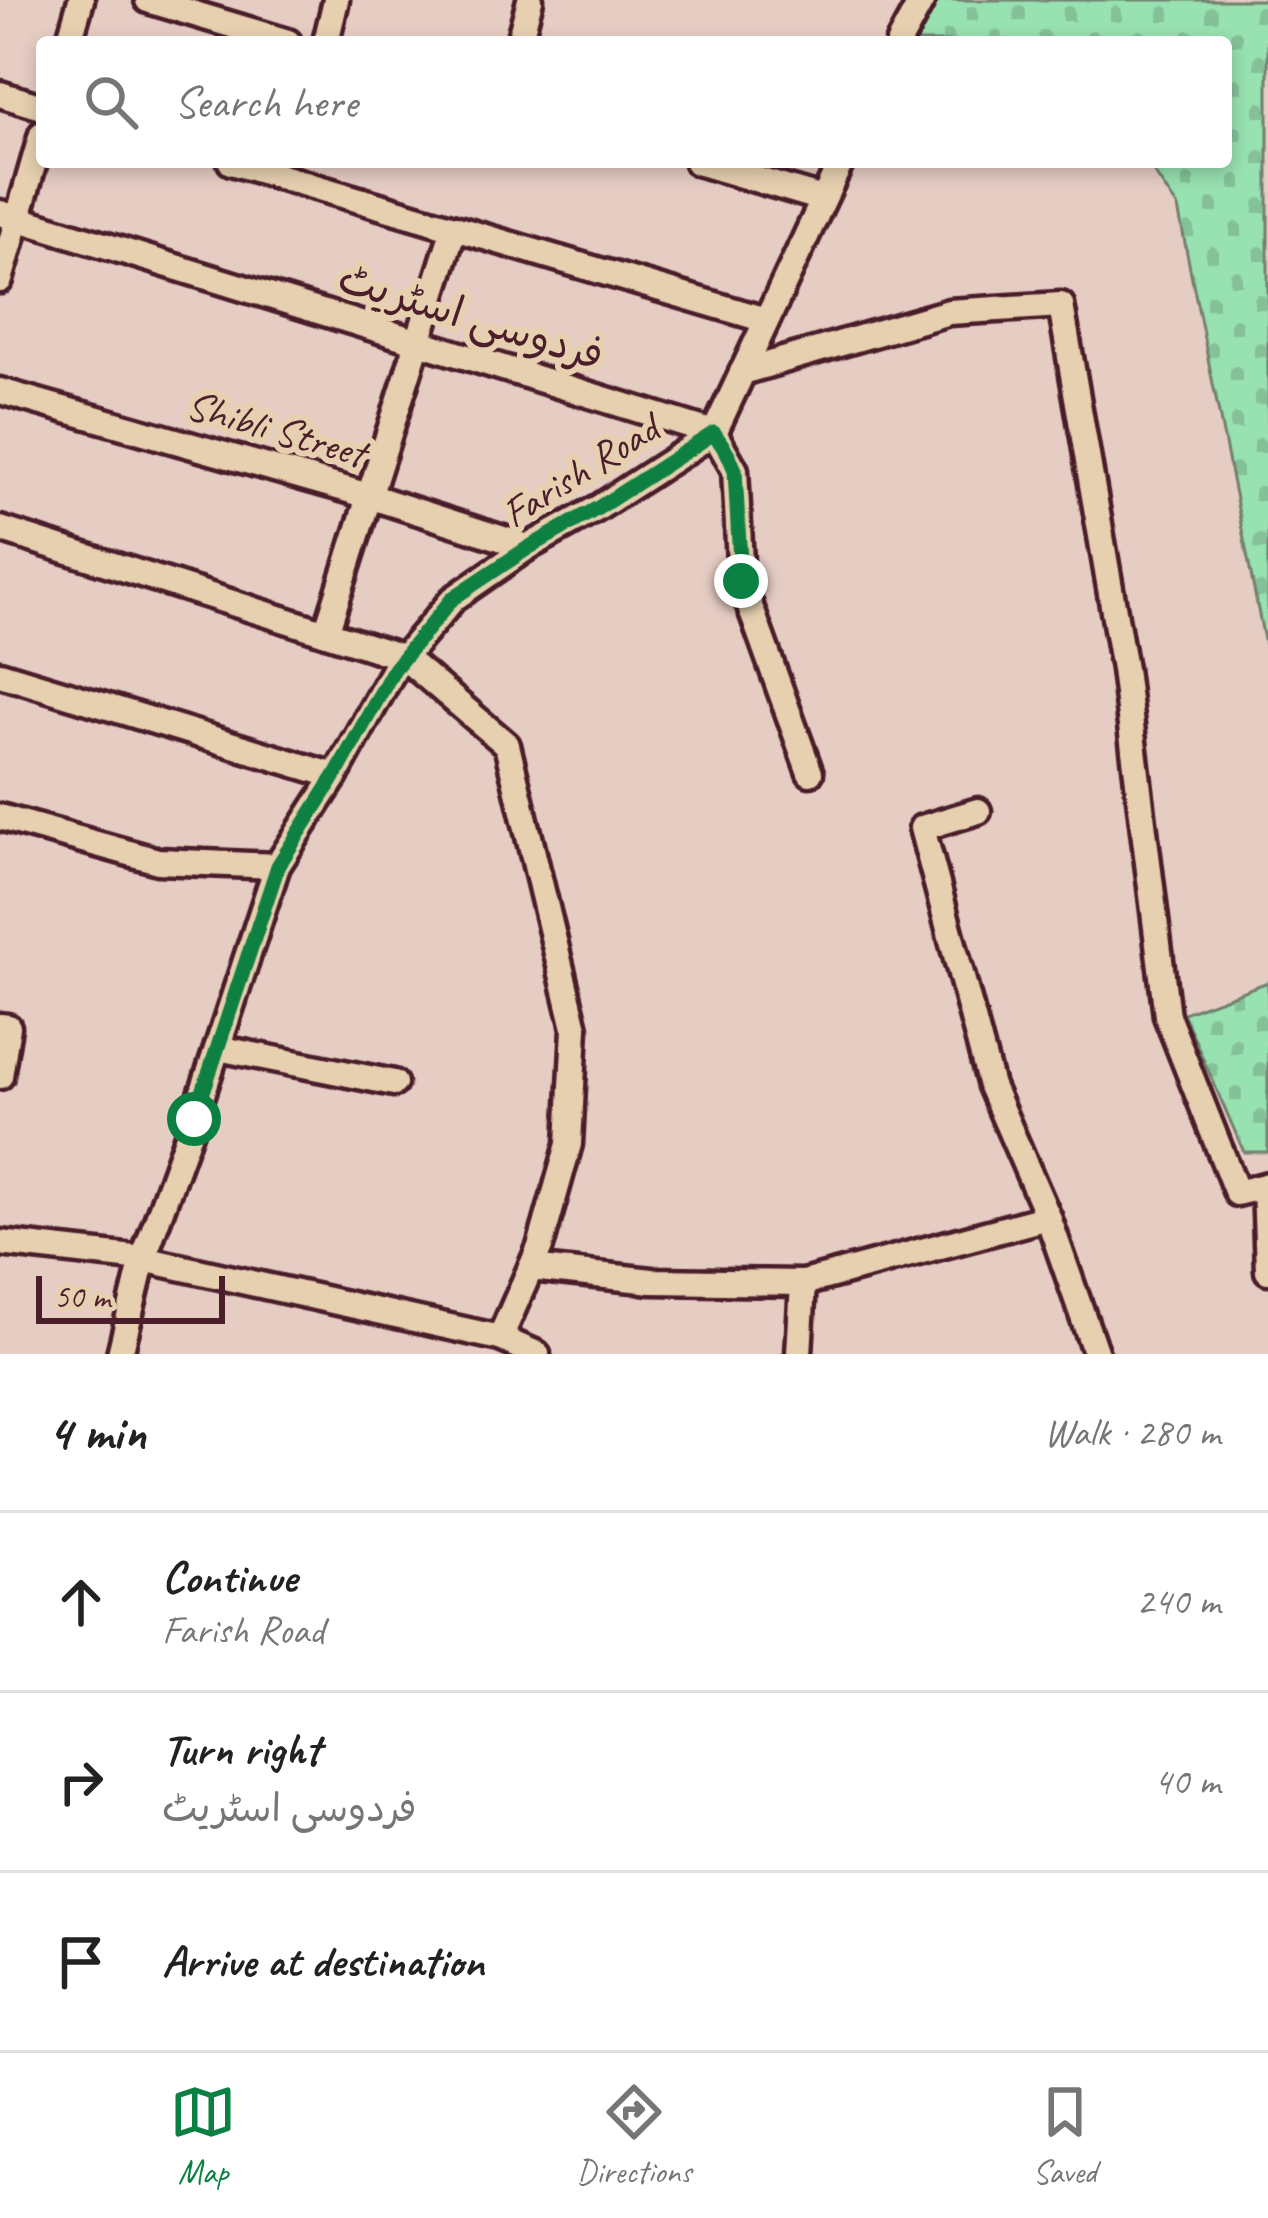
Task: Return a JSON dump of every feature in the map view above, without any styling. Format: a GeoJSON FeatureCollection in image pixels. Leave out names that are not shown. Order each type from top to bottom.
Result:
{"type":"FeatureCollection","features":[{"type":"Feature","properties":{"kind":"street"},"geometry":{"type":"LineString","coordinates":[[71,36],[81,0]]}},
{"type":"Feature","properties":{"kind":"street"},"geometry":{"type":"LineString","coordinates":[[148,0],[203,8],[273,36]]}},
{"type":"Feature","properties":{"kind":"street"},"geometry":{"type":"LineString","coordinates":[[327,36],[336,0]]}},
{"type":"Feature","properties":{"kind":"street"},"geometry":{"type":"LineString","coordinates":[[521,36],[530,0]]}},
{"type":"Feature","properties":{"kind":"street"},"geometry":{"type":"LineString","coordinates":[[902,36],[922,0]]}},
{"type":"Feature","properties":{"kind":"street"},"geometry":{"type":"LineString","coordinates":[[0,94],[36,104]]}},
{"type":"Feature","properties":{"kind":"street"},"geometry":{"type":"LineString","coordinates":[[0,280],[9,216],[36,149]]}},
{"type":"Feature","properties":{"kind":"street"},"geometry":{"type":"LineString","coordinates":[[717,168],[823,199]]}},
{"type":"Feature","properties":{"kind":"street","name":"Farish Road"},"geometry":{"type":"LineString","coordinates":[[120,1354],[142,1259],[278,866],[394,669],[453,598],[714,433],[838,168]]}},
{"type":"Feature","properties":{"kind":"street"},"geometry":{"type":"LineString","coordinates":[[289,170],[454,228],[766,320]]}},
{"type":"Feature","properties":{"kind":"street","name":"فردوسی اسٹریٹ"},"geometry":{"type":"LineString","coordinates":[[9,216],[714,433]]}},
{"type":"Feature","properties":{"kind":"street"},"geometry":{"type":"LineString","coordinates":[[326,633],[454,228]]}},
{"type":"Feature","properties":{"kind":"street"},"geometry":{"type":"LineString","coordinates":[[742,372],[949,312],[1061,305],[1124,670],[1167,1016],[1237,1193],[1266,1185],[1268,1271]]}},
{"type":"Feature","properties":{"kind":"street","name":"Shibli Street"},"geometry":{"type":"LineString","coordinates":[[0,392],[369,496],[528,548]]}},
{"type":"Feature","properties":{"kind":"street"},"geometry":{"type":"LineString","coordinates":[[714,433],[735,470],[741,581],[811,773]]}},
{"type":"Feature","properties":{"kind":"street"},"geometry":{"type":"LineString","coordinates":[[0,529],[405,658],[506,745],[574,1028],[569,1144],[540,1247],[500,1338]]}},
{"type":"Feature","properties":{"kind":"street"},"geometry":{"type":"LineString","coordinates":[[0,674],[335,776]]}},
{"type":"Feature","properties":{"kind":"street"},"geometry":{"type":"LineString","coordinates":[[978,811],[922,828],[991,1086],[1048,1216],[1096,1354]]}},
{"type":"Feature","properties":{"kind":"street"},"geometry":{"type":"LineString","coordinates":[[0,817],[158,861],[278,866]]}},
{"type":"Feature","properties":{"kind":"street"},"geometry":{"type":"LineString","coordinates":[[0,1026],[8,1028],[0,1076]]}},
{"type":"Feature","properties":{"kind":"street"},"geometry":{"type":"LineString","coordinates":[[218,1048],[394,1082]]}},
{"type":"Feature","properties":{"kind":"street"},"geometry":{"type":"LineString","coordinates":[[531,1268],[652,1281],[802,1283],[1048,1216]]}},
{"type":"Feature","properties":{"kind":"street"},"geometry":{"type":"LineString","coordinates":[[0,1243],[142,1259],[500,1338],[537,1354]]}},
{"type":"Feature","properties":{"kind":"street"},"geometry":{"type":"LineString","coordinates":[[799,1354],[802,1283]]}},
{"type":"Feature","properties":{"kind":"green space"},"geometry":{"type":"Polygon","coordinates":[[[926,0],[1268,0],[1268,660],[1178,208],[1151,168],[1232,168],[1232,36],[912,36],[926,0]]]}},
{"type":"Feature","properties":{"kind":"green space"},"geometry":{"type":"Polygon","coordinates":[[[1268,982],[1268,1152],[1244,1152],[1183,1013],[1268,982]]]}},
{"type":"Feature","properties":{"kind":"route"},"geometry":{"type":"LineString","coordinates":[[194,1119],[278,866],[394,669],[453,598],[714,433],[735,470],[741,581]]}}]}
